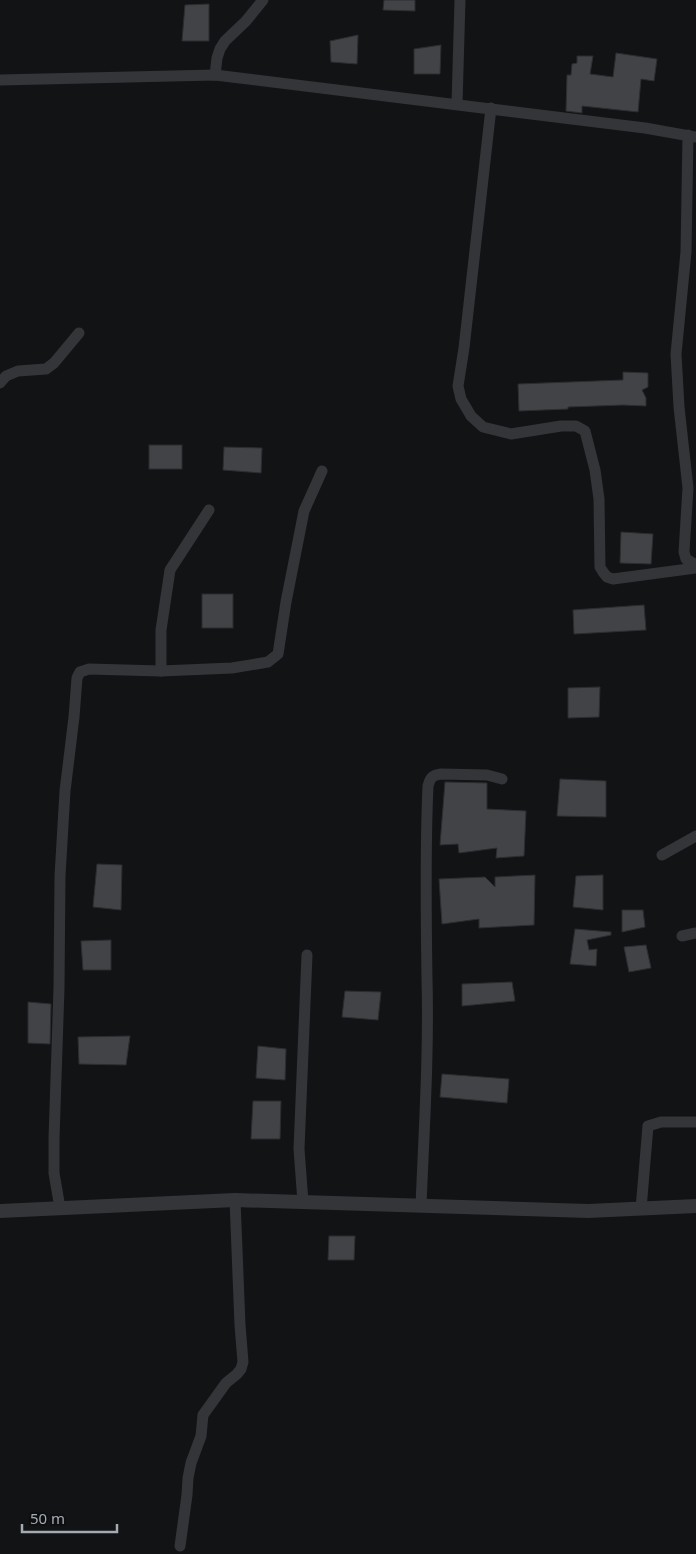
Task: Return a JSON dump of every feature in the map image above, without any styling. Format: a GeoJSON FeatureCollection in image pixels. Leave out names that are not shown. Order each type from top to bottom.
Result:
{"type":"FeatureCollection","features":[{"type":"Feature","properties":{"kind":"street"},"geometry":{"type":"LineString","coordinates":[[215,75],[220,49],[263,0]]}},
{"type":"Feature","properties":{"kind":"street"},"geometry":{"type":"LineString","coordinates":[[457,104],[460,0]]}},
{"type":"Feature","properties":{"kind":"street"},"geometry":{"type":"LineString","coordinates":[[0,80],[215,75],[491,108],[692,136],[686,252],[676,354],[679,407],[688,488],[684,552],[686,559],[696,566]]}},
{"type":"Feature","properties":{"kind":"street"},"geometry":{"type":"LineString","coordinates":[[491,108],[458,386],[462,399],[471,416],[483,427],[511,434],[561,426],[576,426],[585,431],[595,470],[599,499],[600,567],[607,577],[613,579],[636,577],[696,566]]}},
{"type":"Feature","properties":{"kind":"street"},"geometry":{"type":"LineString","coordinates":[[0,382],[6,376],[18,372],[46,369],[54,363],[80,333]]}},
{"type":"Feature","properties":{"kind":"street"},"geometry":{"type":"LineString","coordinates":[[60,1208],[54,1173],[54,1140],[59,988],[60,876],[65,791],[77,678],[80,672],[89,669],[161,671],[232,668],[268,662],[278,654],[304,511],[322,471]]}},
{"type":"Feature","properties":{"kind":"street"},"geometry":{"type":"LineString","coordinates":[[161,671],[161,630],[170,570],[209,510]]}},
{"type":"Feature","properties":{"kind":"street"},"geometry":{"type":"LineString","coordinates":[[421,1206],[427,1062],[428,786],[430,778],[441,774],[487,775],[502,779]]}},
{"type":"Feature","properties":{"kind":"street"},"geometry":{"type":"LineString","coordinates":[[662,855],[696,836]]}},
{"type":"Feature","properties":{"kind":"street"},"geometry":{"type":"LineString","coordinates":[[682,936],[696,934]]}},
{"type":"Feature","properties":{"kind":"street"},"geometry":{"type":"LineString","coordinates":[[303,1202],[299,1149],[307,955]]}},
{"type":"Feature","properties":{"kind":"street"},"geometry":{"type":"LineString","coordinates":[[641,1209],[648,1126],[661,1122],[696,1122]]}},
{"type":"Feature","properties":{"kind":"street"},"geometry":{"type":"LineString","coordinates":[[180,1546],[188,1478],[191,1463],[201,1436],[203,1415],[226,1382],[241,1369],[243,1362],[235,1200]]}},
{"type":"Feature","properties":{"kind":"street"},"geometry":{"type":"LineString","coordinates":[[0,1211],[235,1200],[588,1211],[696,1206]]}},
{"type":"Feature","properties":{"kind":"building"},"geometry":{"type":"Polygon","coordinates":[[[384,0],[415,0],[415,11],[383,10],[384,0]]]}},
{"type":"Feature","properties":{"kind":"building"},"geometry":{"type":"Polygon","coordinates":[[[209,4],[209,41],[182,41],[185,5],[209,4]]]}},
{"type":"Feature","properties":{"kind":"building"},"geometry":{"type":"Polygon","coordinates":[[[358,35],[357,64],[331,62],[330,41],[358,35]]]}},
{"type":"Feature","properties":{"kind":"building"},"geometry":{"type":"Polygon","coordinates":[[[441,45],[440,74],[414,74],[414,49],[441,45]]]}},
{"type":"Feature","properties":{"kind":"building"},"geometry":{"type":"Polygon","coordinates":[[[616,53],[657,59],[654,81],[641,79],[638,112],[582,106],[582,113],[566,111],[567,75],[571,75],[572,64],[577,63],[577,56],[593,56],[590,74],[613,77],[616,53]]]}},
{"type":"Feature","properties":{"kind":"building"},"geometry":{"type":"Polygon","coordinates":[[[623,372],[648,373],[648,387],[642,390],[646,398],[646,406],[568,407],[568,409],[519,411],[518,384],[623,380],[623,372]]]}},
{"type":"Feature","properties":{"kind":"building"},"geometry":{"type":"Polygon","coordinates":[[[149,445],[182,445],[182,469],[149,469],[149,445]]]}},
{"type":"Feature","properties":{"kind":"building"},"geometry":{"type":"Polygon","coordinates":[[[224,447],[262,448],[261,473],[223,470],[224,447]]]}},
{"type":"Feature","properties":{"kind":"building"},"geometry":{"type":"Polygon","coordinates":[[[621,532],[653,534],[651,564],[620,563],[621,532]]]}},
{"type":"Feature","properties":{"kind":"building"},"geometry":{"type":"Polygon","coordinates":[[[202,594],[233,594],[233,628],[202,628],[202,594]]]}},
{"type":"Feature","properties":{"kind":"building"},"geometry":{"type":"Polygon","coordinates":[[[644,605],[646,630],[574,634],[573,610],[644,605]]]}},
{"type":"Feature","properties":{"kind":"building"},"geometry":{"type":"Polygon","coordinates":[[[600,687],[599,717],[568,718],[568,688],[600,687]]]}},
{"type":"Feature","properties":{"kind":"building"},"geometry":{"type":"Polygon","coordinates":[[[560,779],[606,781],[606,817],[557,816],[560,779]]]}},
{"type":"Feature","properties":{"kind":"building"},"geometry":{"type":"Polygon","coordinates":[[[445,782],[487,783],[487,809],[526,811],[524,856],[496,858],[497,848],[459,853],[458,844],[440,845],[445,782]]]}},
{"type":"Feature","properties":{"kind":"building"},"geometry":{"type":"Polygon","coordinates":[[[97,864],[122,865],[121,910],[93,907],[97,864]]]}},
{"type":"Feature","properties":{"kind":"building"},"geometry":{"type":"Polygon","coordinates":[[[535,875],[534,925],[479,928],[479,919],[442,924],[439,879],[485,877],[495,887],[495,877],[535,875]]]}},
{"type":"Feature","properties":{"kind":"building"},"geometry":{"type":"Polygon","coordinates":[[[603,875],[603,910],[573,907],[576,876],[603,875]]]}},
{"type":"Feature","properties":{"kind":"building"},"geometry":{"type":"Polygon","coordinates":[[[622,910],[643,910],[645,927],[622,932],[622,910]]]}},
{"type":"Feature","properties":{"kind":"building"},"geometry":{"type":"Polygon","coordinates":[[[575,929],[611,932],[611,935],[587,940],[589,950],[597,949],[596,966],[570,964],[575,929]]]}},
{"type":"Feature","properties":{"kind":"building"},"geometry":{"type":"Polygon","coordinates":[[[111,940],[111,970],[83,970],[81,941],[111,940]]]}},
{"type":"Feature","properties":{"kind":"building"},"geometry":{"type":"Polygon","coordinates":[[[646,945],[651,968],[629,972],[624,947],[646,945]]]}},
{"type":"Feature","properties":{"kind":"building"},"geometry":{"type":"Polygon","coordinates":[[[512,982],[515,1001],[462,1006],[462,984],[512,982]]]}},
{"type":"Feature","properties":{"kind":"building"},"geometry":{"type":"Polygon","coordinates":[[[345,991],[381,992],[378,1020],[342,1017],[345,991]]]}},
{"type":"Feature","properties":{"kind":"building"},"geometry":{"type":"Polygon","coordinates":[[[28,1002],[51,1004],[50,1044],[28,1043],[28,1002]]]}},
{"type":"Feature","properties":{"kind":"building"},"geometry":{"type":"Polygon","coordinates":[[[130,1036],[126,1065],[79,1064],[78,1037],[130,1036]]]}},
{"type":"Feature","properties":{"kind":"building"},"geometry":{"type":"Polygon","coordinates":[[[258,1046],[286,1049],[285,1080],[256,1078],[258,1046]]]}},
{"type":"Feature","properties":{"kind":"building"},"geometry":{"type":"Polygon","coordinates":[[[442,1074],[509,1079],[507,1103],[440,1097],[442,1074]]]}},
{"type":"Feature","properties":{"kind":"building"},"geometry":{"type":"Polygon","coordinates":[[[253,1101],[281,1101],[280,1139],[251,1139],[253,1101]]]}},
{"type":"Feature","properties":{"kind":"building"},"geometry":{"type":"Polygon","coordinates":[[[329,1236],[355,1236],[354,1260],[328,1260],[329,1236]]]}}]}
